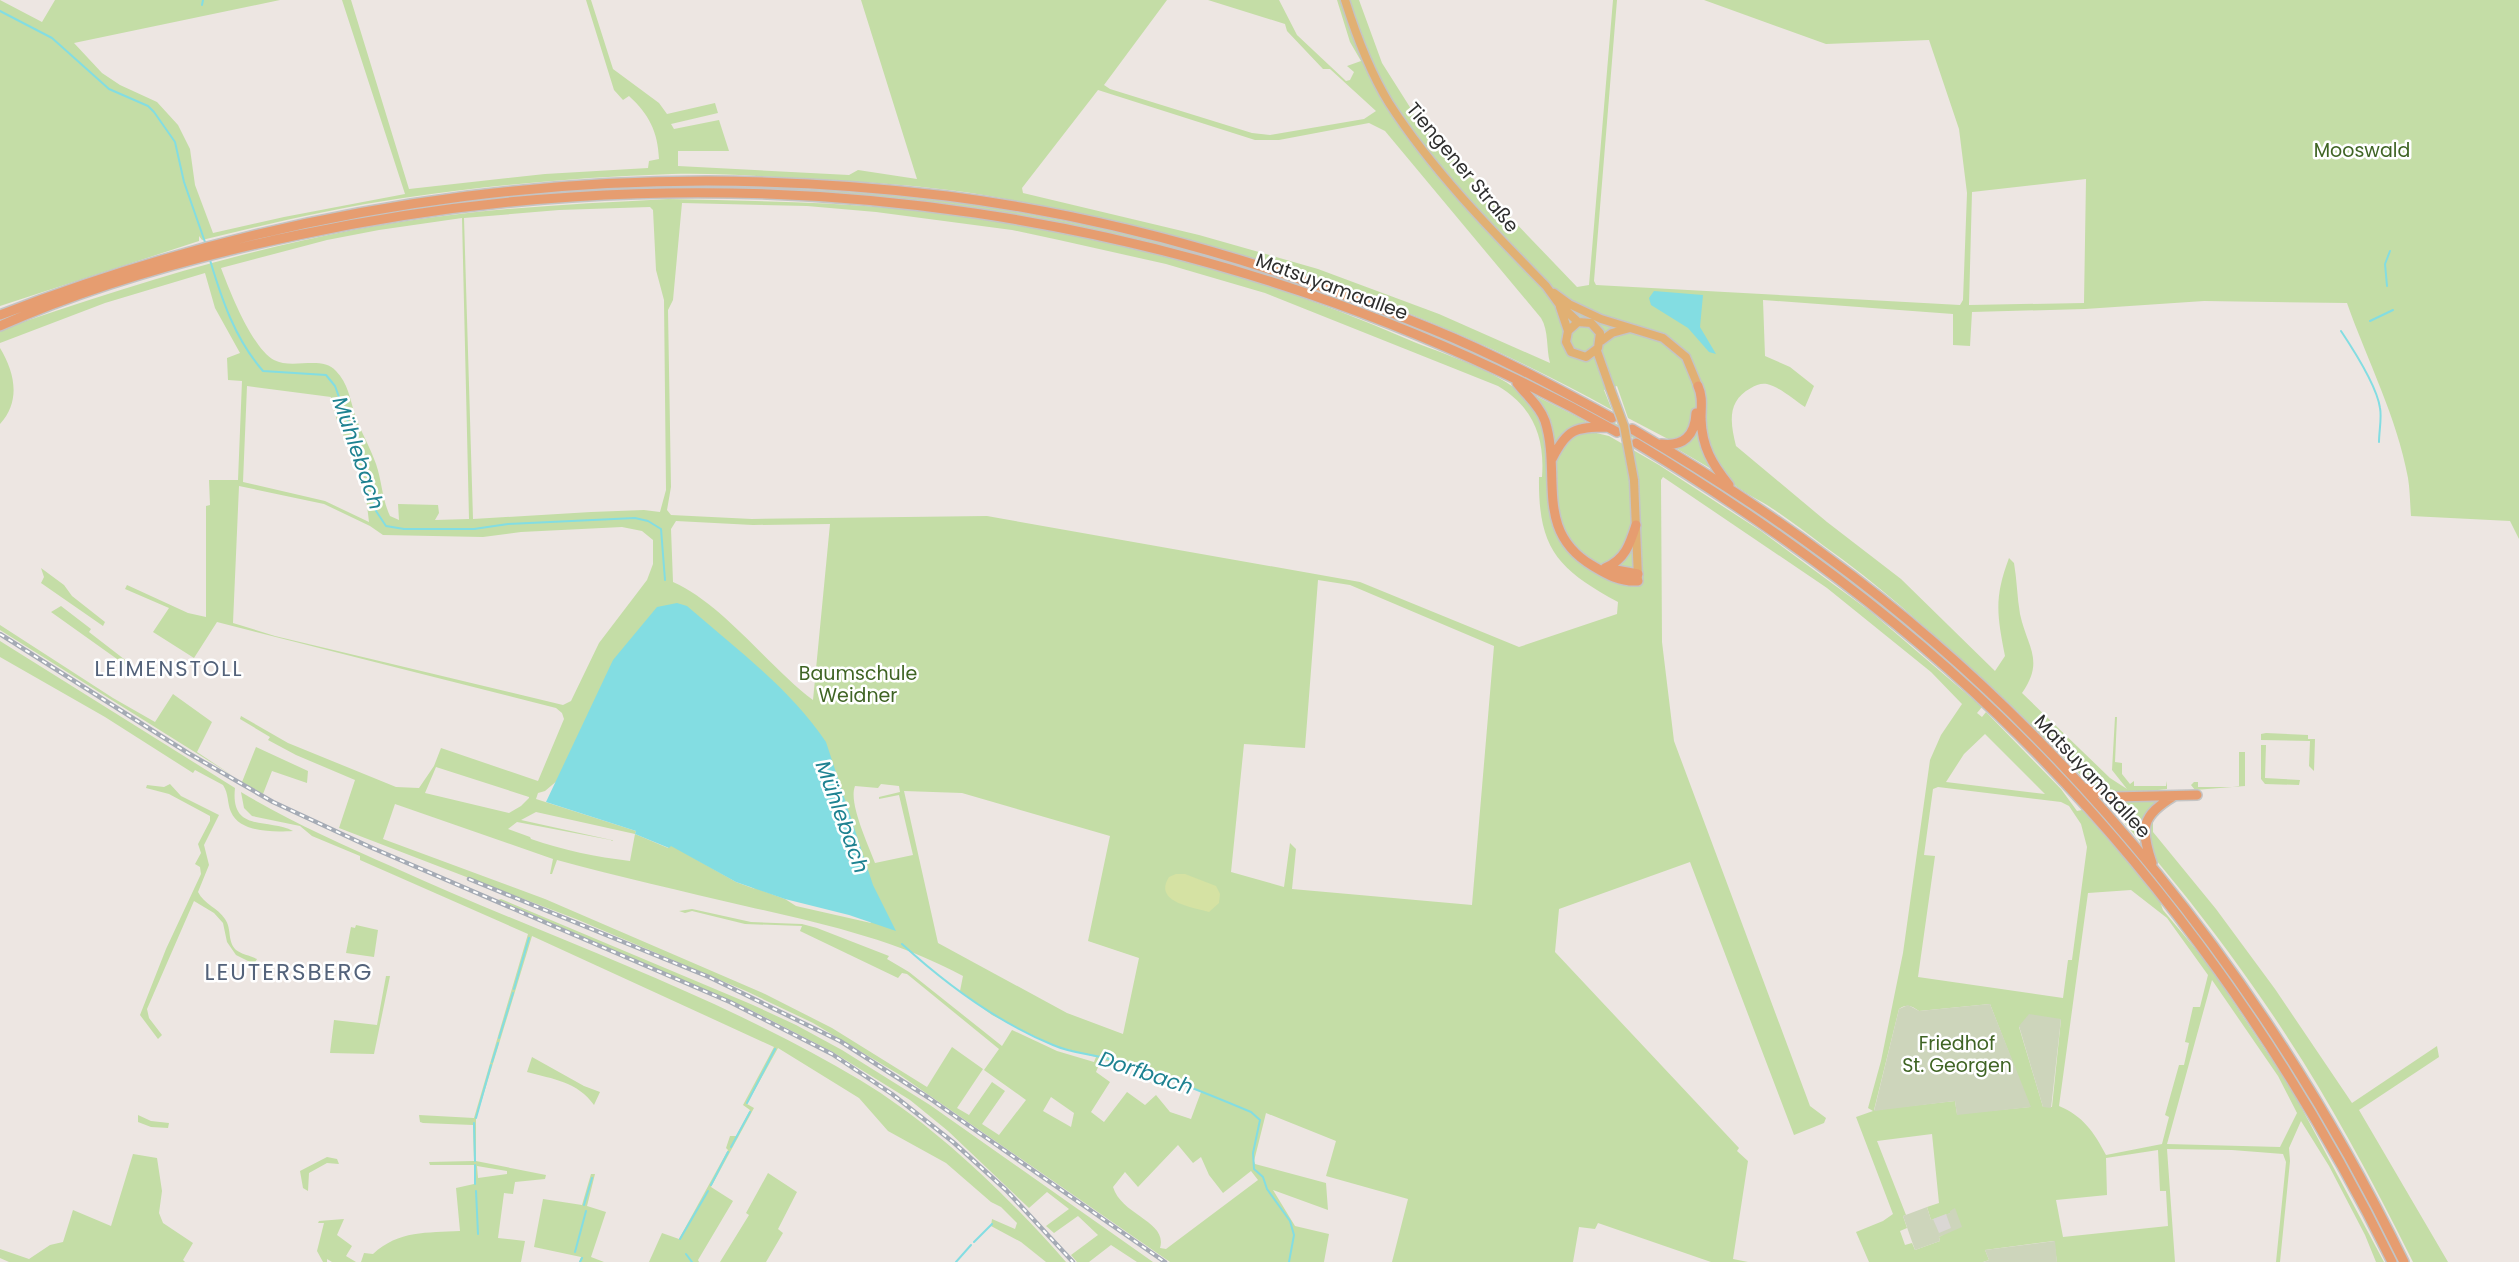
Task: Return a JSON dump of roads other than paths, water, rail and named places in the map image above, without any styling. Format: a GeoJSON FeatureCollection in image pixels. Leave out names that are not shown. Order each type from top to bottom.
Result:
{"type":"FeatureCollection","features":[{"type":"Feature","properties":{"kind":"highway"},"geometry":{"type":"LineString","coordinates":[[0,315],[75,287],[352,213],[443,198],[610,183],[716,182],[792,184],[950,196],[1018,213]]}},
{"type":"Feature","properties":{"kind":"highway","name":"Matsuyamaallee"},"geometry":{"type":"LineString","coordinates":[[1018,213],[1149,246],[1270,281],[1384,322],[1514,378],[1612,430],[1587,427],[1572,430],[1560,444],[1552,460]]}},
{"type":"Feature","properties":{"kind":"highway","name":"Matsuyamaallee"},"geometry":{"type":"LineString","coordinates":[[1018,213],[1147,235],[1319,286],[1472,346],[1612,418]]}},
{"type":"Feature","properties":{"kind":"highway"},"geometry":{"type":"LineString","coordinates":[[0,326],[206,252]]}},
{"type":"Feature","properties":{"kind":"highway"},"geometry":{"type":"LineString","coordinates":[[1514,378],[1542,415],[1552,460],[1550,487],[1555,519],[1571,548],[1600,567],[1638,578]]}},
{"type":"Feature","properties":{"kind":"highway"},"geometry":{"type":"LineString","coordinates":[[1656,443],[1674,444],[1690,437],[1695,426],[1698,386]]}},
{"type":"Feature","properties":{"kind":"highway"},"geometry":{"type":"LineString","coordinates":[[1698,386],[1702,394],[1702,433],[1706,451],[1735,492]]}},
{"type":"Feature","properties":{"kind":"highway","name":"Matsuyamaallee"},"geometry":{"type":"LineString","coordinates":[[1632,429],[1735,492],[1828,557],[1918,630],[2014,716],[2080,786],[2153,868],[2219,952],[2289,1055],[2350,1156],[2404,1262]]}},
{"type":"Feature","properties":{"kind":"highway","name":"Matsuyamaallee"},"geometry":{"type":"LineString","coordinates":[[1636,443],[1751,515],[1862,597],[1980,698],[2076,796],[2136,864],[2186,927],[2273,1049],[2334,1150],[2392,1262]]}},
{"type":"Feature","properties":{"kind":"highway"},"geometry":{"type":"LineString","coordinates":[[1600,567],[1619,560],[1625,554],[1636,525]]}},
{"type":"Feature","properties":{"kind":"highway"},"geometry":{"type":"LineString","coordinates":[[2080,786],[2113,797],[2197,795]]}},
{"type":"Feature","properties":{"kind":"highway"},"geometry":{"type":"LineString","coordinates":[[2153,868],[2144,839],[2146,823],[2154,809],[2174,796]]}},
{"type":"Feature","properties":{"kind":"main road","name":"Tiengener Straße"},"geometry":{"type":"LineString","coordinates":[[1345,0],[1360,42],[1388,102],[1439,169],[1546,286],[1559,304],[1578,322],[1589,322],[1597,329]]}},
{"type":"Feature","properties":{"kind":"main road"},"geometry":{"type":"LineString","coordinates":[[1546,286],[1569,304],[1619,324],[1656,334],[1678,349],[1692,369],[1698,386]]}},
{"type":"Feature","properties":{"kind":"main road","name":"Tiengener Straße"},"geometry":{"type":"LineString","coordinates":[[1559,304],[1568,331],[1566,342],[1569,349],[1574,355],[1586,357],[1604,377],[1624,426],[1634,480],[1638,578]]}},
{"type":"Feature","properties":{"kind":"main road"},"geometry":{"type":"LineString","coordinates":[[1568,331],[1578,322]]}},
{"type":"Feature","properties":{"kind":"main road"},"geometry":{"type":"LineString","coordinates":[[1601,341],[1597,329],[1619,324]]}},
{"type":"Feature","properties":{"kind":"main road"},"geometry":{"type":"LineString","coordinates":[[1586,357],[1597,351],[1601,341],[1612,333],[1632,328]]}},
{"type":"Feature","properties":{"kind":"main road","name":"Tiengener Straße"},"geometry":{"type":"LineString","coordinates":[[1597,351],[1604,377]]}},
{"type":"Feature","properties":{"kind":"water"},"geometry":{"type":"Polygon","coordinates":[[[1654,291],[1703,295],[1700,327],[1716,354],[1709,352],[1688,328],[1651,305],[1649,298],[1654,291]]]}},
{"type":"Feature","properties":{"kind":"water"},"geometry":{"type":"Polygon","coordinates":[[[677,603],[687,606],[779,686],[812,722],[826,742],[873,885],[896,931],[736,882],[671,846],[669,848],[635,834],[636,831],[546,802],[613,660],[657,607],[677,603]]]}},
{"type":"Feature","properties":{"kind":"waterway"},"geometry":{"type":"LineString","coordinates":[[202,5],[203,0]]}},
{"type":"Feature","properties":{"kind":"waterway","name":"Mühlebach"},"geometry":{"type":"LineString","coordinates":[[0,11],[52,38],[109,89],[148,106],[154,112],[175,142],[184,182],[206,245]]}},
{"type":"Feature","properties":{"kind":"waterway"},"geometry":{"type":"LineString","coordinates":[[2387,286],[2385,264],[2390,251]]}},
{"type":"Feature","properties":{"kind":"waterway","name":"Mühlebach"},"geometry":{"type":"LineString","coordinates":[[210,260],[237,332],[263,371],[326,375],[335,386],[372,488],[376,511],[386,526],[404,529],[474,529],[508,524],[635,518],[648,521],[661,529],[665,580]]}},
{"type":"Feature","properties":{"kind":"waterway"},"geometry":{"type":"LineString","coordinates":[[2370,321],[2393,310]]}},
{"type":"Feature","properties":{"kind":"waterway"},"geometry":{"type":"LineString","coordinates":[[2341,331],[2364,368],[2378,399],[2381,416],[2379,442]]}},
{"type":"Feature","properties":{"kind":"waterway"},"geometry":{"type":"LineString","coordinates":[[514,989],[529,938]]}},
{"type":"Feature","properties":{"kind":"waterway","name":"Dorfbach"},"geometry":{"type":"LineString","coordinates":[[902,944],[973,1001],[1032,1036],[1061,1048],[1150,1072],[1251,1112],[1260,1120],[1253,1153],[1254,1169],[1263,1177],[1267,1189],[1290,1221],[1294,1235],[1289,1262]]}},
{"type":"Feature","properties":{"kind":"waterway"},"geometry":{"type":"LineString","coordinates":[[499,1038],[513,993]]}},
{"type":"Feature","properties":{"kind":"waterway"},"geometry":{"type":"LineString","coordinates":[[492,1062],[498,1043]]}},
{"type":"Feature","properties":{"kind":"waterway"},"geometry":{"type":"LineString","coordinates":[[747,1103],[775,1049]]}},
{"type":"Feature","properties":{"kind":"waterway"},"geometry":{"type":"LineString","coordinates":[[476,1118],[491,1065]]}},
{"type":"Feature","properties":{"kind":"waterway"},"geometry":{"type":"LineString","coordinates":[[731,1147],[750,1112]]}},
{"type":"Feature","properties":{"kind":"waterway"},"geometry":{"type":"LineString","coordinates":[[474,1123],[475,1161]]}},
{"type":"Feature","properties":{"kind":"waterway"},"geometry":{"type":"LineString","coordinates":[[711,1185],[728,1152]]}},
{"type":"Feature","properties":{"kind":"waterway"},"geometry":{"type":"LineString","coordinates":[[475,1165],[475,1184]]}},
{"type":"Feature","properties":{"kind":"waterway"},"geometry":{"type":"LineString","coordinates":[[584,1205],[592,1178]]}},
{"type":"Feature","properties":{"kind":"waterway"},"geometry":{"type":"LineString","coordinates":[[476,1191],[478,1234]]}},
{"type":"Feature","properties":{"kind":"waterway"},"geometry":{"type":"LineString","coordinates":[[680,1239],[708,1191]]}},
{"type":"Feature","properties":{"kind":"waterway"},"geometry":{"type":"LineString","coordinates":[[575,1252],[586,1211]]}},
{"type":"Feature","properties":{"kind":"waterway"},"geometry":{"type":"LineString","coordinates":[[974,1242],[992,1224]]}},
{"type":"Feature","properties":{"kind":"waterway"},"geometry":{"type":"LineString","coordinates":[[956,1262],[971,1245]]}},
{"type":"Feature","properties":{"kind":"waterway"},"geometry":{"type":"LineString","coordinates":[[686,1254],[692,1262]]}},
{"type":"Feature","properties":{"kind":"waterway"},"geometry":{"type":"LineString","coordinates":[[580,1262],[582,1258]]}},
{"type":"Feature","properties":{"kind":"railway"},"geometry":{"type":"LineString","coordinates":[[0,634],[188,753],[273,802],[370,847],[730,1002],[832,1054],[892,1094],[953,1142],[1006,1190],[1073,1262]]}},
{"type":"Feature","properties":{"kind":"railway"},"geometry":{"type":"LineString","coordinates":[[469,879],[709,977],[840,1041],[929,1098],[1165,1262]]}},
{"type":"Feature","properties":{"kind":"district","name":"LEIMENSTOLL"},"geometry":{"type":"Point","coordinates":[169,669]}},
{"type":"Feature","properties":{"kind":"district","name":"LEUTERSBERG"},"geometry":{"type":"Point","coordinates":[289,972]}},
{"type":"Feature","properties":{"kind":"park label","name":"Mooswald"},"geometry":{"type":"Point","coordinates":[2362,150]}},
{"type":"Feature","properties":{"kind":"park label","name":"Baumschule Weidner"},"geometry":{"type":"Point","coordinates":[858,684]}},
{"type":"Feature","properties":{"kind":"park label","name":"Friedhof St. Georgen"},"geometry":{"type":"Point","coordinates":[1957,1054]}}]}
